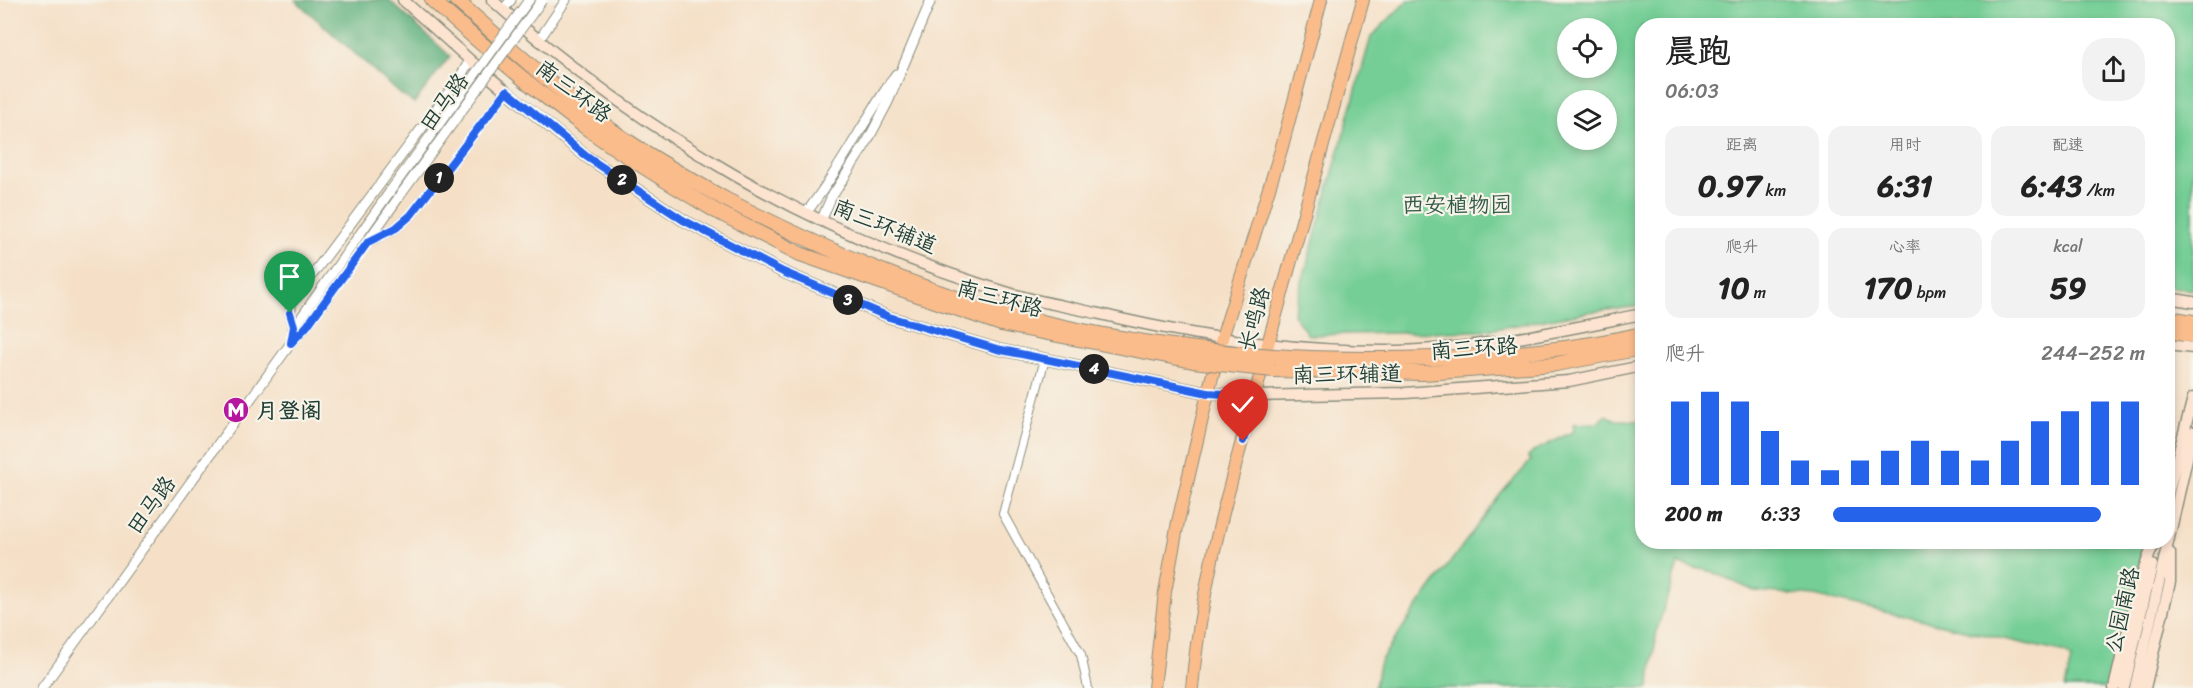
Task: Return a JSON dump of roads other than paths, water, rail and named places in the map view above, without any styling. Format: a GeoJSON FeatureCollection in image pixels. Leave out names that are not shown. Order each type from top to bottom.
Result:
{"type":"FeatureCollection","features":[{"type":"Feature","properties":{"kind":"highway","name":"南三环路"},"geometry":{"type":"LineString","coordinates":[[432,0],[497,58],[588,129],[652,173],[716,211],[800,254],[1001,324],[1193,361],[1273,370],[1424,373],[1556,364],[1635,349]]}},
{"type":"Feature","properties":{"kind":"highway","name":"南三环路"},"geometry":{"type":"LineString","coordinates":[[456,0],[544,77],[611,129],[662,163],[723,198],[786,231],[928,287],[1016,315],[1128,340],[1221,353],[1314,359],[1377,360],[1500,355],[1635,335]]}},
{"type":"Feature","properties":{"kind":"highway"},"geometry":{"type":"LineString","coordinates":[[2175,319],[2193,322]]}},
{"type":"Feature","properties":{"kind":"highway"},"geometry":{"type":"LineString","coordinates":[[2175,332],[2193,336]]}},
{"type":"Feature","properties":{"kind":"main road","name":"南三环辅道"},"geometry":{"type":"LineString","coordinates":[[402,0],[470,60],[596,164],[683,220],[783,272],[889,317],[997,349],[1208,393],[1256,396],[1405,393],[1569,381],[1635,367]]}},
{"type":"Feature","properties":{"kind":"main road","name":"南三环辅道"},"geometry":{"type":"LineString","coordinates":[[492,0],[592,81],[684,146],[736,177],[821,221],[943,271],[1011,294],[1147,326],[1222,338],[1329,349],[1385,351],[1444,348],[1553,332],[1635,315]]}},
{"type":"Feature","properties":{"kind":"main road","name":"长鸣路"},"geometry":{"type":"LineString","coordinates":[[1154,688],[1165,592],[1178,522],[1208,393],[1222,338],[1281,150],[1321,0]]}},
{"type":"Feature","properties":{"kind":"main road","name":"长鸣路"},"geometry":{"type":"LineString","coordinates":[[1192,688],[1205,590],[1230,486],[1363,0]]}},
{"type":"Feature","properties":{"kind":"main road"},"geometry":{"type":"LineString","coordinates":[[2175,299],[2193,302]]}},
{"type":"Feature","properties":{"kind":"main road"},"geometry":{"type":"LineString","coordinates":[[2175,346],[2193,348]]}},
{"type":"Feature","properties":{"kind":"main road"},"geometry":{"type":"LineString","coordinates":[[2175,456],[2193,397]]}},
{"type":"Feature","properties":{"kind":"main road"},"geometry":{"type":"LineString","coordinates":[[2175,466],[2193,397]]}},
{"type":"Feature","properties":{"kind":"main road","name":"公园南路"},"geometry":{"type":"LineString","coordinates":[[2175,511],[2193,432]]}},
{"type":"Feature","properties":{"kind":"main road"},"geometry":{"type":"LineString","coordinates":[[2175,519],[2193,445]]}},
{"type":"Feature","properties":{"kind":"main road"},"geometry":{"type":"LineString","coordinates":[[2114,688],[2139,583],[2153,549]]}},
{"type":"Feature","properties":{"kind":"main road","name":"公园南路"},"geometry":{"type":"LineString","coordinates":[[2124,688],[2154,549]]}},
{"type":"Feature","properties":{"kind":"main road","name":"公园南路"},"geometry":{"type":"LineString","coordinates":[[2135,688],[2166,549]]}},
{"type":"Feature","properties":{"kind":"main road"},"geometry":{"type":"LineString","coordinates":[[2145,688],[2170,582],[2171,549]]}},
{"type":"Feature","properties":{"kind":"street"},"geometry":{"type":"LineString","coordinates":[[503,10],[511,0]]}},
{"type":"Feature","properties":{"kind":"street","name":"田马路"},"geometry":{"type":"LineString","coordinates":[[291,343],[294,326],[529,0]]}},
{"type":"Feature","properties":{"kind":"street","name":"田马路"},"geometry":{"type":"LineString","coordinates":[[42,688],[542,0]]}},
{"type":"Feature","properties":{"kind":"street"},"geometry":{"type":"LineString","coordinates":[[539,40],[566,0]]}},
{"type":"Feature","properties":{"kind":"street"},"geometry":{"type":"LineString","coordinates":[[821,221],[831,198],[867,142],[888,102],[931,0]]}},
{"type":"Feature","properties":{"kind":"street"},"geometry":{"type":"LineString","coordinates":[[294,326],[290,313],[292,302],[460,77],[470,60]]}},
{"type":"Feature","properties":{"kind":"street"},"geometry":{"type":"LineString","coordinates":[[806,213],[824,190],[855,142],[878,99],[906,60]]}},
{"type":"Feature","properties":{"kind":"street"},"geometry":{"type":"LineString","coordinates":[[368,242],[396,228],[411,215],[507,91]]}},
{"type":"Feature","properties":{"kind":"street"},"geometry":{"type":"LineString","coordinates":[[1045,359],[1003,514],[1081,655],[1088,688]]}},
{"type":"Feature","properties":{"kind":"place","name":"月登阁"},"geometry":{"type":"Point","coordinates":[236,410]}},
{"type":"Feature","properties":{"kind":"park label","name":"西安植物园"},"geometry":{"type":"Point","coordinates":[1457,204]}}]}
